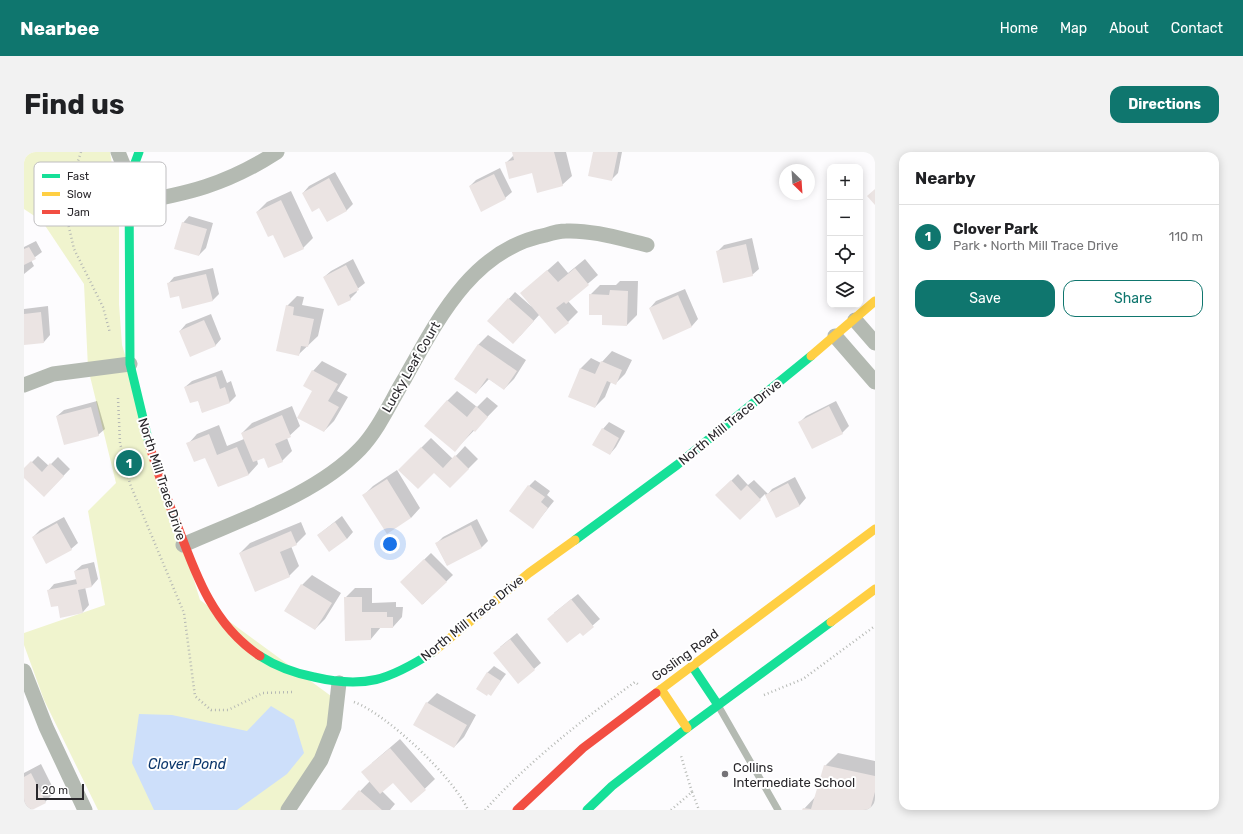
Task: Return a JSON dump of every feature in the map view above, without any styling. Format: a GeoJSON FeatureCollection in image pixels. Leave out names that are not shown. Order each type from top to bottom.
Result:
{"type":"FeatureCollection","features":[{"type":"Feature","properties":{"kind":"street","name":"North Mill Trace Drive"},"geometry":{"type":"LineString","coordinates":[[118,152],[122,162]]}},
{"type":"Feature","properties":{"kind":"street","name":"North Mill Trace Drive"},"geometry":{"type":"LineString","coordinates":[[135,162],[139,152]]}},
{"type":"Feature","properties":{"kind":"street"},"geometry":{"type":"LineString","coordinates":[[166,197],[214,185],[243,173],[277,152]]}},
{"type":"Feature","properties":{"kind":"street","name":"North Mill Trace Drive"},"geometry":{"type":"LineString","coordinates":[[128,226],[130,364],[142,419],[157,472],[183,545],[207,599],[239,639],[277,667],[303,675],[339,683],[365,682],[397,673],[413,665],[441,647],[529,573],[677,465],[855,320],[875,301]]}},
{"type":"Feature","properties":{"kind":"street","name":"Lucky Leaf Court"},"geometry":{"type":"LineString","coordinates":[[183,545],[280,502],[315,484],[342,465],[356,452],[379,423],[440,316],[463,286],[484,265],[502,252],[520,241],[566,230],[594,233],[647,245]]}},
{"type":"Feature","properties":{"kind":"street"},"geometry":{"type":"LineString","coordinates":[[855,320],[875,343]]}},
{"type":"Feature","properties":{"kind":"street"},"geometry":{"type":"LineString","coordinates":[[835,336],[875,382]]}},
{"type":"Feature","properties":{"kind":"street"},"geometry":{"type":"LineString","coordinates":[[24,385],[53,374],[130,364]]}},
{"type":"Feature","properties":{"kind":"street","name":"Gosling Road"},"geometry":{"type":"LineString","coordinates":[[517,810],[583,748],[661,688],[875,529]]}},
{"type":"Feature","properties":{"kind":"street"},"geometry":{"type":"LineString","coordinates":[[587,810],[612,786],[687,728],[875,589]]}},
{"type":"Feature","properties":{"kind":"street"},"geometry":{"type":"LineString","coordinates":[[692,666],[718,705]]}},
{"type":"Feature","properties":{"kind":"street"},"geometry":{"type":"LineString","coordinates":[[24,671],[65,770],[85,810]]}},
{"type":"Feature","properties":{"kind":"street"},"geometry":{"type":"LineString","coordinates":[[288,810],[321,760],[334,727],[339,683]]}},
{"type":"Feature","properties":{"kind":"street"},"geometry":{"type":"LineString","coordinates":[[661,688],[687,728]]}},
{"type":"Feature","properties":{"kind":"lane"},"geometry":{"type":"LineString","coordinates":[[718,705],[778,810]]}},
{"type":"Feature","properties":{"kind":"path"},"geometry":{"type":"LineString","coordinates":[[760,697],[803,679],[875,626]]}},
{"type":"Feature","properties":{"kind":"path"},"geometry":{"type":"LineString","coordinates":[[680,752],[699,810]]}},
{"type":"Feature","properties":{"kind":"path"},"geometry":{"type":"LineString","coordinates":[[671,810],[692,792]]}},
{"type":"Feature","properties":{"kind":"green space"},"geometry":{"type":"Polygon","coordinates":[[[24,152],[110,152],[112,162],[34,162],[34,216],[24,209],[24,152]]]}},
{"type":"Feature","properties":{"kind":"green space"},"geometry":{"type":"Polygon","coordinates":[[[45,226],[119,226],[119,304],[122,345],[200,600],[331,696],[330,723],[311,769],[283,810],[98,810],[44,700],[24,645],[24,633],[105,605],[88,511],[116,483],[88,368],[84,284],[45,226]]]}},
{"type":"Feature","properties":{"kind":"water","name":"Clover Pond"},"geometry":{"type":"Polygon","coordinates":[[[271,706],[294,720],[304,753],[287,774],[237,810],[154,810],[132,763],[139,714],[172,715],[247,731],[271,706]]]}},
{"type":"Feature","properties":{"kind":"building"},"geometry":{"type":"Polygon","coordinates":[[[512,152],[554,152],[563,186],[537,193],[532,173],[509,179],[505,162],[514,160],[512,152]]]}},
{"type":"Feature","properties":{"kind":"building"},"geometry":{"type":"Polygon","coordinates":[[[593,152],[618,152],[612,181],[588,176],[593,152]]]}},
{"type":"Feature","properties":{"kind":"building"},"geometry":{"type":"Polygon","coordinates":[[[494,174],[506,199],[481,212],[469,186],[494,174]]]}},
{"type":"Feature","properties":{"kind":"building"},"geometry":{"type":"Polygon","coordinates":[[[329,178],[347,211],[327,222],[319,208],[312,212],[302,193],[329,178]]]}},
{"type":"Feature","properties":{"kind":"building"},"geometry":{"type":"Polygon","coordinates":[[[875,189],[875,205],[867,196],[875,189]]]}},
{"type":"Feature","properties":{"kind":"building"},"geometry":{"type":"Polygon","coordinates":[[[281,200],[304,249],[284,258],[273,235],[268,237],[256,212],[281,200]]]}},
{"type":"Feature","properties":{"kind":"building"},"geometry":{"type":"Polygon","coordinates":[[[182,222],[207,229],[199,256],[174,249],[182,222]]]}},
{"type":"Feature","properties":{"kind":"building"},"geometry":{"type":"Polygon","coordinates":[[[746,244],[753,276],[723,283],[716,251],[746,244]]]}},
{"type":"Feature","properties":{"kind":"building"},"geometry":{"type":"Polygon","coordinates":[[[29,247],[36,259],[24,265],[24,249],[29,247]]]}},
{"type":"Feature","properties":{"kind":"building"},"geometry":{"type":"Polygon","coordinates":[[[346,265],[359,290],[349,295],[351,300],[338,306],[323,277],[346,265]]]}},
{"type":"Feature","properties":{"kind":"building"},"geometry":{"type":"Polygon","coordinates":[[[575,268],[589,285],[566,304],[564,302],[556,308],[569,323],[555,334],[520,293],[547,270],[558,282],[575,268]]]}},
{"type":"Feature","properties":{"kind":"building"},"geometry":{"type":"Polygon","coordinates":[[[206,274],[213,301],[182,309],[179,296],[170,298],[167,283],[206,274]]]}},
{"type":"Feature","properties":{"kind":"building"},"geometry":{"type":"Polygon","coordinates":[[[610,290],[628,291],[627,326],[602,325],[602,315],[589,315],[589,294],[609,295],[610,290]]]}},
{"type":"Feature","properties":{"kind":"building"},"geometry":{"type":"Polygon","coordinates":[[[678,295],[692,327],[663,340],[649,308],[678,295]]]}},
{"type":"Feature","properties":{"kind":"building"},"geometry":{"type":"Polygon","coordinates":[[[508,298],[534,321],[513,344],[487,321],[508,298]]]}},
{"type":"Feature","properties":{"kind":"building"},"geometry":{"type":"Polygon","coordinates":[[[286,305],[294,307],[293,315],[314,319],[308,347],[301,346],[299,356],[276,351],[286,305]]]}},
{"type":"Feature","properties":{"kind":"building"},"geometry":{"type":"Polygon","coordinates":[[[41,312],[44,343],[24,345],[24,314],[41,312]]]}},
{"type":"Feature","properties":{"kind":"building"},"geometry":{"type":"Polygon","coordinates":[[[204,320],[216,346],[190,357],[179,331],[204,320]]]}},
{"type":"Feature","properties":{"kind":"building"},"geometry":{"type":"Polygon","coordinates":[[[478,344],[517,371],[504,390],[487,378],[476,394],[454,379],[478,344]]]}},
{"type":"Feature","properties":{"kind":"building"},"geometry":{"type":"Polygon","coordinates":[[[601,361],[622,370],[616,385],[607,381],[595,408],[568,397],[580,368],[595,374],[601,361]]]}},
{"type":"Feature","properties":{"kind":"building"},"geometry":{"type":"Polygon","coordinates":[[[312,370],[338,384],[328,401],[339,407],[324,432],[297,418],[312,391],[303,386],[312,370]]]}},
{"type":"Feature","properties":{"kind":"building"},"geometry":{"type":"Polygon","coordinates":[[[216,376],[220,389],[225,387],[230,403],[202,413],[198,401],[190,403],[184,387],[216,376]]]}},
{"type":"Feature","properties":{"kind":"building"},"geometry":{"type":"Polygon","coordinates":[[[447,400],[467,417],[476,406],[488,417],[475,432],[473,430],[455,452],[424,426],[447,400]]]}},
{"type":"Feature","properties":{"kind":"building"},"geometry":{"type":"Polygon","coordinates":[[[829,406],[843,434],[812,449],[798,422],[829,406]]]}},
{"type":"Feature","properties":{"kind":"building"},"geometry":{"type":"Polygon","coordinates":[[[91,407],[99,436],[64,445],[56,416],[91,407]]]}},
{"type":"Feature","properties":{"kind":"building"},"geometry":{"type":"Polygon","coordinates":[[[282,415],[291,437],[275,444],[283,462],[268,468],[264,458],[253,462],[241,433],[282,415]]]}},
{"type":"Feature","properties":{"kind":"building"},"geometry":{"type":"Polygon","coordinates":[[[602,428],[619,438],[610,455],[592,445],[602,428]]]}},
{"type":"Feature","properties":{"kind":"building"},"geometry":{"type":"Polygon","coordinates":[[[209,434],[217,455],[237,447],[249,475],[218,487],[205,458],[194,462],[186,443],[209,434]]]}},
{"type":"Feature","properties":{"kind":"building"},"geometry":{"type":"Polygon","coordinates":[[[421,447],[443,468],[455,455],[469,469],[450,488],[434,473],[418,489],[398,470],[421,447]]]}},
{"type":"Feature","properties":{"kind":"building"},"geometry":{"type":"Polygon","coordinates":[[[31,461],[42,472],[50,463],[64,476],[44,497],[24,478],[24,468],[31,461]]]}},
{"type":"Feature","properties":{"kind":"building"},"geometry":{"type":"Polygon","coordinates":[[[387,479],[411,518],[387,534],[362,495],[387,479]]]}},
{"type":"Feature","properties":{"kind":"building"},"geometry":{"type":"Polygon","coordinates":[[[731,480],[741,491],[747,485],[761,500],[740,520],[715,495],[731,480]]]}},
{"type":"Feature","properties":{"kind":"building"},"geometry":{"type":"Polygon","coordinates":[[[788,483],[800,506],[776,518],[765,495],[788,483]]]}},
{"type":"Feature","properties":{"kind":"building"},"geometry":{"type":"Polygon","coordinates":[[[528,485],[545,497],[541,502],[548,508],[533,529],[509,511],[528,485]]]}},
{"type":"Feature","properties":{"kind":"building"},"geometry":{"type":"Polygon","coordinates":[[[335,522],[347,539],[329,552],[317,535],[335,522]]]}},
{"type":"Feature","properties":{"kind":"building"},"geometry":{"type":"Polygon","coordinates":[[[57,523],[72,550],[46,564],[32,537],[57,523]]]}},
{"type":"Feature","properties":{"kind":"building"},"geometry":{"type":"Polygon","coordinates":[[[471,525],[482,548],[447,566],[435,543],[471,525]]]}},
{"type":"Feature","properties":{"kind":"building"},"geometry":{"type":"Polygon","coordinates":[[[291,531],[297,545],[280,552],[290,577],[255,592],[239,553],[291,531]]]}},
{"type":"Feature","properties":{"kind":"building"},"geometry":{"type":"Polygon","coordinates":[[[424,559],[447,582],[422,605],[400,582],[424,559]]]}},
{"type":"Feature","properties":{"kind":"building"},"geometry":{"type":"Polygon","coordinates":[[[88,568],[92,587],[78,590],[83,613],[60,618],[58,606],[51,607],[47,590],[77,584],[74,571],[88,568]]]}},
{"type":"Feature","properties":{"kind":"building"},"geometry":{"type":"Polygon","coordinates":[[[301,584],[332,603],[315,630],[284,611],[301,584]]]}},
{"type":"Feature","properties":{"kind":"building"},"geometry":{"type":"Polygon","coordinates":[[[344,597],[362,597],[362,612],[387,612],[387,617],[393,617],[393,628],[371,628],[371,640],[345,641],[344,597]]]}},
{"type":"Feature","properties":{"kind":"building"},"geometry":{"type":"Polygon","coordinates":[[[571,599],[594,627],[583,636],[580,633],[567,643],[547,619],[571,599]]]}},
{"type":"Feature","properties":{"kind":"building"},"geometry":{"type":"Polygon","coordinates":[[[510,639],[535,670],[518,684],[493,653],[510,639]]]}},
{"type":"Feature","properties":{"kind":"building"},"geometry":{"type":"Polygon","coordinates":[[[487,672],[501,681],[491,696],[488,694],[487,696],[476,689],[487,672]]]}},
{"type":"Feature","properties":{"kind":"building"},"geometry":{"type":"Polygon","coordinates":[[[426,702],[467,725],[454,748],[413,725],[426,702]]]}},
{"type":"Feature","properties":{"kind":"building"},"geometry":{"type":"Polygon","coordinates":[[[390,748],[426,790],[411,803],[393,783],[380,794],[361,772],[390,748]]]}},
{"type":"Feature","properties":{"kind":"building"},"geometry":{"type":"Polygon","coordinates":[[[824,765],[875,776],[875,792],[870,810],[802,810],[803,808],[811,809],[824,765]]]}},
{"type":"Feature","properties":{"kind":"building"},"geometry":{"type":"Polygon","coordinates":[[[31,773],[46,803],[32,810],[24,810],[24,777],[31,773]]]}},
{"type":"Feature","properties":{"kind":"building"},"geometry":{"type":"Polygon","coordinates":[[[359,790],[382,810],[341,810],[359,790]]]}},
{"type":"Feature","properties":{"kind":"traffic: fast"},"geometry":{"type":"LineString","coordinates":[[135,162],[139,152]]}},
{"type":"Feature","properties":{"kind":"traffic: fast"},"geometry":{"type":"LineString","coordinates":[[129,226],[130,364],[150,447]]}},
{"type":"Feature","properties":{"kind":"traffic: fast"},"geometry":{"type":"LineString","coordinates":[[575,540],[677,465],[811,356]]}},
{"type":"Feature","properties":{"kind":"traffic: fast"},"geometry":{"type":"LineString","coordinates":[[587,810],[612,786],[687,728],[831,622]]}},
{"type":"Feature","properties":{"kind":"traffic: fast"},"geometry":{"type":"LineString","coordinates":[[260,656],[279,666],[300,674],[332,681],[362,682],[376,680],[389,675],[417,662],[433,652]]}},
{"type":"Feature","properties":{"kind":"traffic: fast"},"geometry":{"type":"LineString","coordinates":[[692,666],[718,705]]}},
{"type":"Feature","properties":{"kind":"traffic: slow"},"geometry":{"type":"LineString","coordinates":[[811,356],[875,301]]}},
{"type":"Feature","properties":{"kind":"traffic: slow"},"geometry":{"type":"LineString","coordinates":[[656,693],[875,529]]}},
{"type":"Feature","properties":{"kind":"traffic: slow"},"geometry":{"type":"LineString","coordinates":[[433,652],[529,573],[575,540]]}},
{"type":"Feature","properties":{"kind":"traffic: slow"},"geometry":{"type":"LineString","coordinates":[[831,622],[875,589]]}},
{"type":"Feature","properties":{"kind":"traffic: slow"},"geometry":{"type":"LineString","coordinates":[[661,689],[687,728]]}},
{"type":"Feature","properties":{"kind":"traffic: jam"},"geometry":{"type":"LineString","coordinates":[[150,447],[163,487],[192,564],[208,599],[230,630],[244,644],[260,656]]}},
{"type":"Feature","properties":{"kind":"traffic: jam"},"geometry":{"type":"LineString","coordinates":[[517,810],[583,748],[656,693]]}},
{"type":"Feature","properties":{"kind":"place","name":"Clover Park"},"geometry":{"type":"Point","coordinates":[129,463]}},
{"type":"Feature","properties":{"kind":"place","name":"Collins Intermediate School"},"geometry":{"type":"Point","coordinates":[725,774]}}]}
